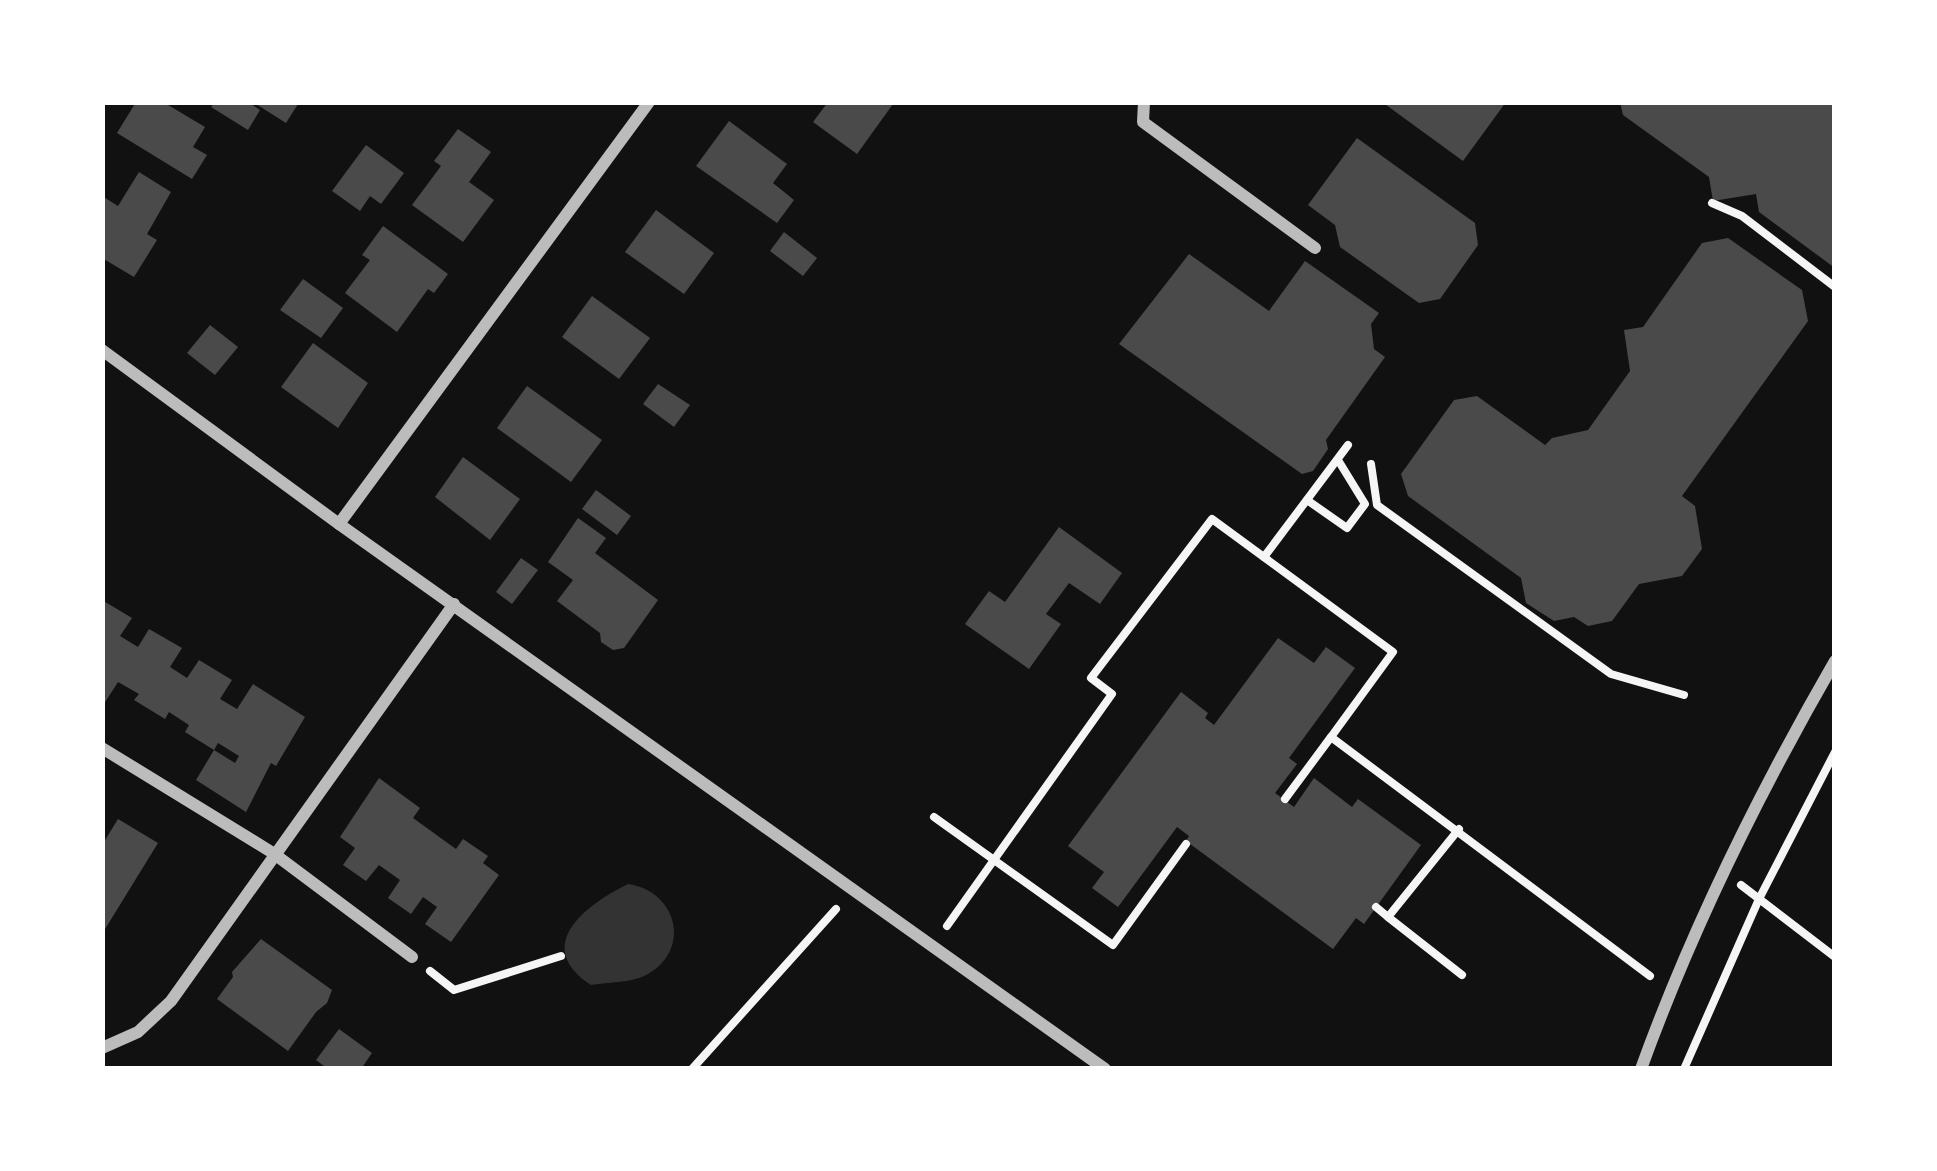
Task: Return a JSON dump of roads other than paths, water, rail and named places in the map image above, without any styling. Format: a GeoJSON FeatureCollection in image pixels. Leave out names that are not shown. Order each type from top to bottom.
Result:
{"type":"FeatureCollection","features":[{"type":"Feature","properties":{"kind":"street"},"geometry":{"type":"LineString","coordinates":[[339,524],[649,102]]}},
{"type":"Feature","properties":{"kind":"street"},"geometry":{"type":"LineString","coordinates":[[1144,102],[1143,122],[1315,248]]}},
{"type":"Feature","properties":{"kind":"street"},"geometry":{"type":"LineString","coordinates":[[102,350],[1105,1069]]}},
{"type":"Feature","properties":{"kind":"street"},"geometry":{"type":"LineString","coordinates":[[102,1048],[138,1032],[171,1001],[454,604]]}},
{"type":"Feature","properties":{"kind":"street"},"geometry":{"type":"LineString","coordinates":[[1641,1069],[1671,992],[1777,763],[1835,661]]}},
{"type":"Feature","properties":{"kind":"street"},"geometry":{"type":"LineString","coordinates":[[102,748],[273,853],[412,957]]}}]}
